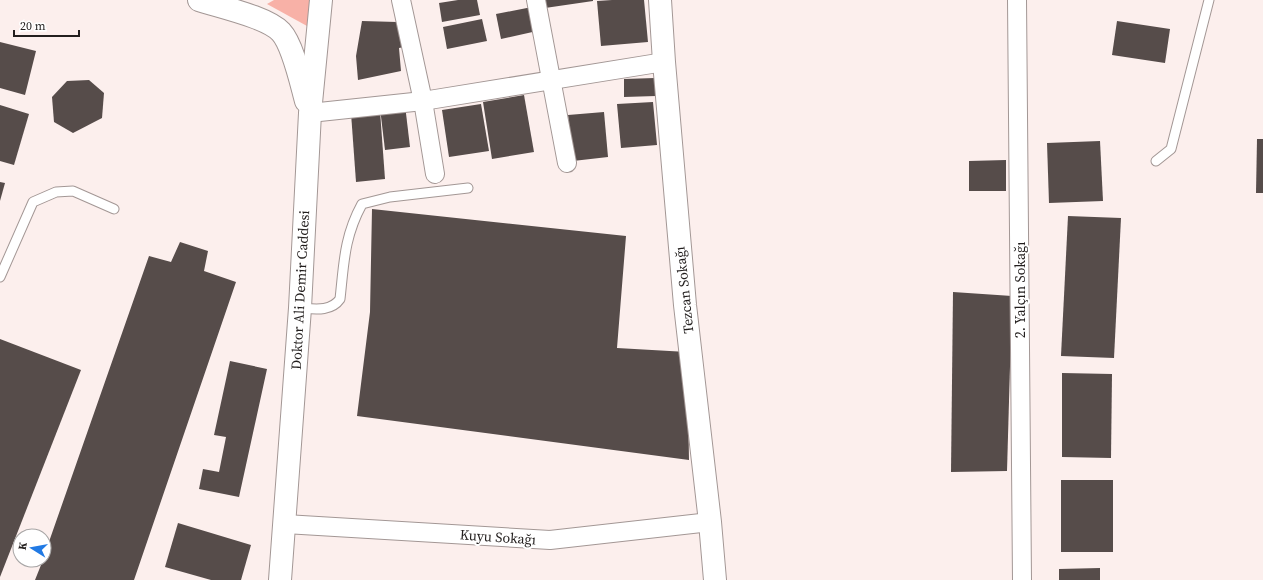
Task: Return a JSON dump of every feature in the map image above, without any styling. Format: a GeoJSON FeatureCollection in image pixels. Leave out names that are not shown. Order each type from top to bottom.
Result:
{"type":"FeatureCollection","features":[{"type":"Feature","properties":{"kind":"street","name":"Doktor Ali Demir Caddesi"},"geometry":{"type":"LineString","coordinates":[[280,580],[300,308],[310,113],[321,0]]}},
{"type":"Feature","properties":{"kind":"street"},"geometry":{"type":"LineString","coordinates":[[400,0],[423,101],[435,174]]}},
{"type":"Feature","properties":{"kind":"street"},"geometry":{"type":"LineString","coordinates":[[536,0],[567,163]]}},
{"type":"Feature","properties":{"kind":"street","name":"Tezcan Sokağı"},"geometry":{"type":"LineString","coordinates":[[660,0],[685,305],[710,522],[715,580]]}},
{"type":"Feature","properties":{"kind":"street","name":"2. Yalçın Sokağı"},"geometry":{"type":"LineString","coordinates":[[1017,0],[1022,580]]}},
{"type":"Feature","properties":{"kind":"street"},"geometry":{"type":"LineString","coordinates":[[212,1],[259,19],[282,32],[291,49],[310,113],[423,101],[664,62]]}},
{"type":"Feature","properties":{"kind":"street","name":"Kuyu Sokağı"},"geometry":{"type":"LineString","coordinates":[[285,524],[550,540],[710,522]]}},
{"type":"Feature","properties":{"kind":"lane"},"geometry":{"type":"LineString","coordinates":[[1156,161],[1171,149],[1209,0]]}},
{"type":"Feature","properties":{"kind":"lane"},"geometry":{"type":"LineString","coordinates":[[300,308],[323,309],[335,305],[340,299],[345,251],[354,220],[362,204],[390,197],[468,188]]}},
{"type":"Feature","properties":{"kind":"lane"},"geometry":{"type":"LineString","coordinates":[[0,277],[32,202],[56,192],[73,191],[114,209]]}},
{"type":"Feature","properties":{"kind":"shaded area"},"geometry":{"type":"Polygon","coordinates":[[[274,0],[310,0],[307,26],[267,4],[274,0]]]}},
{"type":"Feature","properties":{"kind":"building"},"geometry":{"type":"Polygon","coordinates":[[[458,0],[477,0],[480,15],[442,22],[439,3],[458,0]]]}},
{"type":"Feature","properties":{"kind":"building"},"geometry":{"type":"Polygon","coordinates":[[[544,0],[593,0],[593,1],[545,8],[544,0]]]}},
{"type":"Feature","properties":{"kind":"building"},"geometry":{"type":"Polygon","coordinates":[[[644,0],[648,42],[601,46],[597,1],[644,0]]]}},
{"type":"Feature","properties":{"kind":"building"},"geometry":{"type":"Polygon","coordinates":[[[532,7],[537,31],[501,39],[496,14],[532,7]]]}},
{"type":"Feature","properties":{"kind":"building"},"geometry":{"type":"Polygon","coordinates":[[[482,19],[487,41],[447,49],[443,27],[482,19]]]}},
{"type":"Feature","properties":{"kind":"building"},"geometry":{"type":"Polygon","coordinates":[[[362,21],[397,22],[404,47],[399,48],[401,71],[358,80],[356,56],[362,21]]]}},
{"type":"Feature","properties":{"kind":"building"},"geometry":{"type":"Polygon","coordinates":[[[1117,21],[1170,29],[1165,63],[1112,55],[1117,21]]]}},
{"type":"Feature","properties":{"kind":"building"},"geometry":{"type":"Polygon","coordinates":[[[0,42],[36,51],[25,95],[0,88],[0,42]]]}},
{"type":"Feature","properties":{"kind":"building"},"geometry":{"type":"Polygon","coordinates":[[[655,78],[656,96],[624,97],[624,79],[655,78]]]}},
{"type":"Feature","properties":{"kind":"building"},"geometry":{"type":"Polygon","coordinates":[[[89,80],[104,93],[102,118],[73,133],[54,122],[52,97],[67,81],[89,80]]]}},
{"type":"Feature","properties":{"kind":"building"},"geometry":{"type":"Polygon","coordinates":[[[524,95],[534,152],[492,159],[483,102],[524,95]]]}},
{"type":"Feature","properties":{"kind":"building"},"geometry":{"type":"Polygon","coordinates":[[[653,102],[657,145],[621,148],[617,104],[653,102]]]}},
{"type":"Feature","properties":{"kind":"building"},"geometry":{"type":"Polygon","coordinates":[[[481,104],[489,151],[449,157],[442,110],[481,104]]]}},
{"type":"Feature","properties":{"kind":"building"},"geometry":{"type":"Polygon","coordinates":[[[0,105],[29,114],[14,165],[0,161],[0,105]]]}},
{"type":"Feature","properties":{"kind":"building"},"geometry":{"type":"Polygon","coordinates":[[[405,105],[410,147],[385,150],[380,108],[405,105]]]}},
{"type":"Feature","properties":{"kind":"building"},"geometry":{"type":"Polygon","coordinates":[[[380,111],[385,179],[356,182],[351,113],[380,111]]]}},
{"type":"Feature","properties":{"kind":"building"},"geometry":{"type":"Polygon","coordinates":[[[604,112],[608,157],[573,161],[568,115],[604,112]]]}},
{"type":"Feature","properties":{"kind":"building"},"geometry":{"type":"Polygon","coordinates":[[[1257,139],[1263,139],[1263,193],[1256,193],[1257,139]]]}},
{"type":"Feature","properties":{"kind":"building"},"geometry":{"type":"Polygon","coordinates":[[[1100,141],[1103,201],[1049,203],[1047,143],[1100,141]]]}},
{"type":"Feature","properties":{"kind":"building"},"geometry":{"type":"Polygon","coordinates":[[[1006,160],[1006,191],[969,191],[969,161],[1006,160]]]}},
{"type":"Feature","properties":{"kind":"building"},"geometry":{"type":"Polygon","coordinates":[[[0,182],[5,183],[0,201],[0,182]]]}},
{"type":"Feature","properties":{"kind":"building"},"geometry":{"type":"Polygon","coordinates":[[[372,209],[626,236],[617,348],[687,352],[689,460],[357,416],[370,312],[372,209]]]}},
{"type":"Feature","properties":{"kind":"building"},"geometry":{"type":"Polygon","coordinates":[[[1068,216],[1121,218],[1114,358],[1061,356],[1068,216]]]}},
{"type":"Feature","properties":{"kind":"building"},"geometry":{"type":"Polygon","coordinates":[[[180,242],[208,251],[204,271],[236,282],[134,580],[35,580],[40,568],[52,568],[52,533],[149,256],[171,262],[180,242]]]}},
{"type":"Feature","properties":{"kind":"building"},"geometry":{"type":"Polygon","coordinates":[[[953,292],[1012,296],[1007,471],[951,472],[953,292]]]}},
{"type":"Feature","properties":{"kind":"building"},"geometry":{"type":"Polygon","coordinates":[[[0,339],[81,370],[19,528],[12,528],[12,546],[0,577],[0,339]]]}},
{"type":"Feature","properties":{"kind":"building"},"geometry":{"type":"Polygon","coordinates":[[[230,361],[267,369],[239,497],[199,489],[203,469],[219,472],[226,437],[214,435],[230,361]]]}},
{"type":"Feature","properties":{"kind":"building"},"geometry":{"type":"Polygon","coordinates":[[[1062,373],[1112,374],[1111,458],[1062,457],[1062,373]]]}},
{"type":"Feature","properties":{"kind":"building"},"geometry":{"type":"Polygon","coordinates":[[[1061,480],[1113,480],[1113,552],[1061,552],[1061,480]]]}},
{"type":"Feature","properties":{"kind":"building"},"geometry":{"type":"Polygon","coordinates":[[[178,523],[251,545],[241,580],[211,580],[165,567],[178,523]]]}},
{"type":"Feature","properties":{"kind":"building"},"geometry":{"type":"Polygon","coordinates":[[[1100,568],[1100,580],[1059,580],[1059,569],[1100,568]]]}}]}
